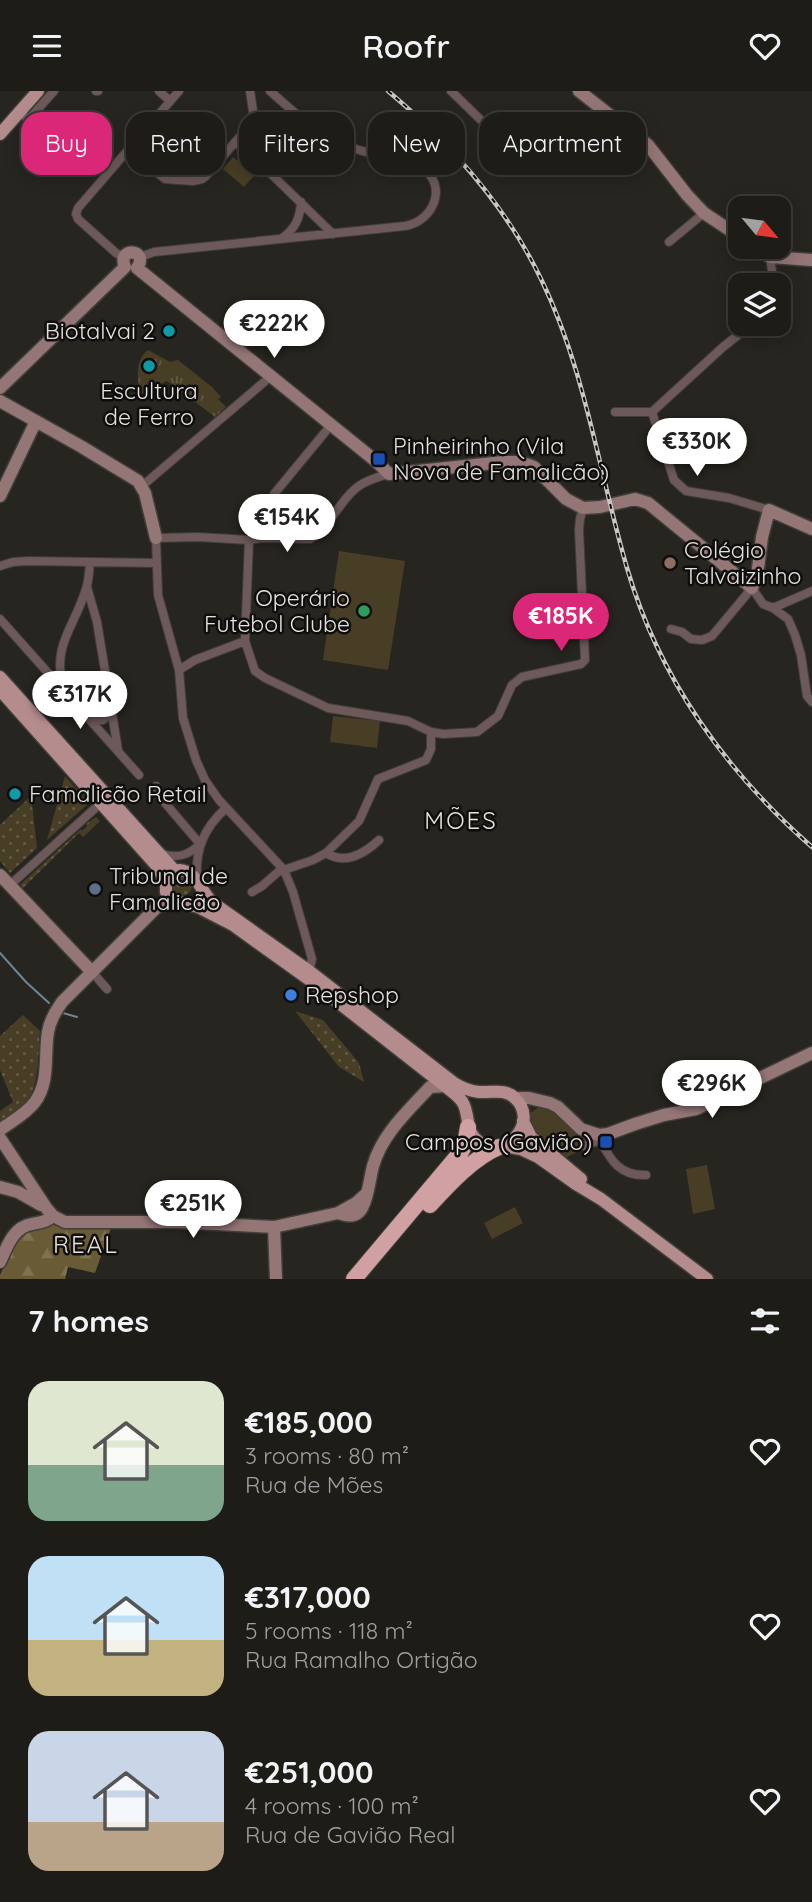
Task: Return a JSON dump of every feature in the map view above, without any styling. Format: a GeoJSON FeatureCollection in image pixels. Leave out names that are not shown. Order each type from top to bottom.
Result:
{"type":"FeatureCollection","features":[{"type":"Feature","properties":{"kind":"highway"},"geometry":{"type":"LineString","coordinates":[[354,1279],[456,1158],[465,1144],[468,1122]]}},
{"type":"Feature","properties":{"kind":"highway"},"geometry":{"type":"LineString","coordinates":[[368,1279],[438,1195],[489,1151],[501,1146]]}},
{"type":"Feature","properties":{"kind":"main road"},"geometry":{"type":"LineString","coordinates":[[26,112],[38,91]]}},
{"type":"Feature","properties":{"kind":"main road"},"geometry":{"type":"LineString","coordinates":[[0,134],[21,118]]}},
{"type":"Feature","properties":{"kind":"main road"},"geometry":{"type":"LineString","coordinates":[[0,677],[175,871]]}},
{"type":"Feature","properties":{"kind":"main road"},"geometry":{"type":"LineString","coordinates":[[0,690],[156,865],[168,896],[203,909],[233,925],[311,981],[445,1086],[463,1102],[468,1122],[477,1140],[491,1147],[512,1146],[529,1152],[601,1199],[707,1279]]}},
{"type":"Feature","properties":{"kind":"main road"},"geometry":{"type":"LineString","coordinates":[[165,884],[171,873],[190,871],[204,895],[213,903],[309,971],[454,1083],[477,1092],[501,1091],[515,1098],[531,1137],[601,1199]]}},
{"type":"Feature","properties":{"kind":"main road"},"geometry":{"type":"LineString","coordinates":[[179,902],[188,902],[196,895],[197,881]]}},
{"type":"Feature","properties":{"kind":"main road"},"geometry":{"type":"LineString","coordinates":[[468,1122],[472,1101],[486,1092]]}},
{"type":"Feature","properties":{"kind":"main road"},"geometry":{"type":"LineString","coordinates":[[501,1146],[517,1137],[523,1119]]}},
{"type":"Feature","properties":{"kind":"street"},"geometry":{"type":"LineString","coordinates":[[29,112],[54,91]]}},
{"type":"Feature","properties":{"kind":"street"},"geometry":{"type":"LineString","coordinates":[[159,91],[170,100]]}},
{"type":"Feature","properties":{"kind":"street"},"geometry":{"type":"LineString","coordinates":[[160,112],[179,91]]}},
{"type":"Feature","properties":{"kind":"street"},"geometry":{"type":"LineString","coordinates":[[250,91],[253,112]]}},
{"type":"Feature","properties":{"kind":"street"},"geometry":{"type":"LineString","coordinates":[[0,388],[132,262],[154,252],[405,226],[419,222],[426,216],[434,204],[436,193],[434,181],[427,171],[414,164],[359,150],[333,140],[301,119],[270,91]]}},
{"type":"Feature","properties":{"kind":"street"},"geometry":{"type":"LineString","coordinates":[[451,91],[479,118]]}},
{"type":"Feature","properties":{"kind":"street"},"geometry":{"type":"LineString","coordinates":[[579,91],[648,145],[704,213],[728,229]]}},
{"type":"Feature","properties":{"kind":"street"},"geometry":{"type":"LineString","coordinates":[[225,154],[239,138]]}},
{"type":"Feature","properties":{"kind":"street"},"geometry":{"type":"LineString","coordinates":[[235,142],[239,146]]}},
{"type":"Feature","properties":{"kind":"street"},"geometry":{"type":"LineString","coordinates":[[126,151],[80,203],[76,214],[78,219],[116,253],[132,262],[389,474]]}},
{"type":"Feature","properties":{"kind":"street"},"geometry":{"type":"LineString","coordinates":[[160,175],[165,179],[194,181],[207,175]]}},
{"type":"Feature","properties":{"kind":"street"},"geometry":{"type":"LineString","coordinates":[[272,175],[333,234]]}},
{"type":"Feature","properties":{"kind":"street"},"geometry":{"type":"LineString","coordinates":[[282,238],[294,228],[300,215],[300,202]]}},
{"type":"Feature","properties":{"kind":"street"},"geometry":{"type":"LineString","coordinates":[[669,242],[704,213]]}},
{"type":"Feature","properties":{"kind":"street"},"geometry":{"type":"LineString","coordinates":[[791,258],[812,260]]}},
{"type":"Feature","properties":{"kind":"street"},"geometry":{"type":"LineString","coordinates":[[615,412],[652,412],[737,336]]}},
{"type":"Feature","properties":{"kind":"street"},"geometry":{"type":"LineString","coordinates":[[142,485],[270,377]]}},
{"type":"Feature","properties":{"kind":"street"},"geometry":{"type":"LineString","coordinates":[[0,401],[82,446],[142,485],[156,537],[158,595],[179,670],[181,710],[190,742],[205,780],[226,808],[284,870],[312,959],[309,971]]}},
{"type":"Feature","properties":{"kind":"street"},"geometry":{"type":"LineString","coordinates":[[652,412],[674,480],[679,486],[686,491],[729,498],[769,510],[812,529]]}},
{"type":"Feature","properties":{"kind":"street"},"geometry":{"type":"LineString","coordinates":[[0,496],[36,421]]}},
{"type":"Feature","properties":{"kind":"street"},"geometry":{"type":"LineString","coordinates":[[274,494],[331,425]]}},
{"type":"Feature","properties":{"kind":"street"},"geometry":{"type":"LineString","coordinates":[[156,537],[310,539],[328,523],[353,490],[370,480],[389,474],[521,462],[534,467],[566,499],[583,508],[592,509],[635,499],[648,503],[752,588],[763,604],[788,619],[801,655],[807,696],[812,702]]}},
{"type":"Feature","properties":{"kind":"street"},"geometry":{"type":"LineString","coordinates":[[249,540],[245,641],[255,671],[328,708],[408,721],[431,733],[477,732],[498,716],[512,685],[522,677],[586,660],[579,530],[583,508]]}},
{"type":"Feature","properties":{"kind":"street"},"geometry":{"type":"LineString","coordinates":[[671,629],[682,632],[691,639],[702,640],[712,636],[752,588],[757,576],[769,510]]}},
{"type":"Feature","properties":{"kind":"street"},"geometry":{"type":"LineString","coordinates":[[0,566],[21,561],[156,563]]}},
{"type":"Feature","properties":{"kind":"street"},"geometry":{"type":"LineString","coordinates":[[64,692],[61,647],[87,587],[90,562]]}},
{"type":"Feature","properties":{"kind":"street"},"geometry":{"type":"LineString","coordinates":[[87,587],[94,612],[118,750]]}},
{"type":"Feature","properties":{"kind":"street"},"geometry":{"type":"LineString","coordinates":[[773,608],[812,590]]}},
{"type":"Feature","properties":{"kind":"street"},"geometry":{"type":"LineString","coordinates":[[74,615],[85,610],[94,612]]}},
{"type":"Feature","properties":{"kind":"street"},"geometry":{"type":"LineString","coordinates":[[0,619],[139,775]]}},
{"type":"Feature","properties":{"kind":"street"},"geometry":{"type":"LineString","coordinates":[[179,670],[195,660],[245,641]]}},
{"type":"Feature","properties":{"kind":"street"},"geometry":{"type":"LineString","coordinates":[[46,670],[54,669],[60,663]]}},
{"type":"Feature","properties":{"kind":"street"},"geometry":{"type":"LineString","coordinates":[[91,722],[103,720],[112,711]]}},
{"type":"Feature","properties":{"kind":"street"},"geometry":{"type":"LineString","coordinates":[[252,892],[278,872],[302,865],[326,853],[359,821],[378,779],[426,760],[431,749],[431,733]]}},
{"type":"Feature","properties":{"kind":"street"},"geometry":{"type":"LineString","coordinates":[[156,786],[160,797],[200,843]]}},
{"type":"Feature","properties":{"kind":"street"},"geometry":{"type":"LineString","coordinates":[[10,885],[101,803]]}},
{"type":"Feature","properties":{"kind":"street"},"geometry":{"type":"LineString","coordinates":[[157,852],[179,857],[195,849],[211,823],[226,808]]}},
{"type":"Feature","properties":{"kind":"street"},"geometry":{"type":"LineString","coordinates":[[326,853],[337,859],[352,858],[379,840]]}},
{"type":"Feature","properties":{"kind":"street"},"geometry":{"type":"LineString","coordinates":[[197,881],[196,860],[200,843]]}},
{"type":"Feature","properties":{"kind":"street"},"geometry":{"type":"LineString","coordinates":[[0,875],[107,989]]}},
{"type":"Feature","properties":{"kind":"street"},"geometry":{"type":"LineString","coordinates":[[0,1130],[24,1113],[39,1096],[45,1079],[50,1023],[62,1002],[157,907],[165,884]]}},
{"type":"Feature","properties":{"kind":"street"},"geometry":{"type":"LineString","coordinates":[[157,907],[179,902]]}},
{"type":"Feature","properties":{"kind":"street"},"geometry":{"type":"LineString","coordinates":[[584,1146],[602,1136],[654,1118],[696,1109],[812,1053]]}},
{"type":"Feature","properties":{"kind":"street"},"geometry":{"type":"LineString","coordinates":[[428,1073],[430,1087]]}},
{"type":"Feature","properties":{"kind":"street"},"geometry":{"type":"LineString","coordinates":[[18,1192],[65,1222],[175,1222],[274,1227],[338,1213],[351,1215],[366,1194],[384,1138],[430,1087],[445,1086]]}},
{"type":"Feature","properties":{"kind":"street"},"geometry":{"type":"LineString","coordinates":[[515,1098],[544,1101],[558,1107],[581,1129],[602,1136]]}},
{"type":"Feature","properties":{"kind":"street"},"geometry":{"type":"LineString","coordinates":[[523,1119],[532,1107],[544,1101]]}},
{"type":"Feature","properties":{"kind":"street"},"geometry":{"type":"LineString","coordinates":[[602,1136],[610,1159],[619,1168],[635,1175],[646,1175]]}},
{"type":"Feature","properties":{"kind":"street"},"geometry":{"type":"LineString","coordinates":[[0,1138],[50,1213]]}},
{"type":"Feature","properties":{"kind":"street"},"geometry":{"type":"LineString","coordinates":[[0,1187],[25,1193],[33,1190]]}},
{"type":"Feature","properties":{"kind":"street"},"geometry":{"type":"LineString","coordinates":[[0,1262],[9,1242],[23,1227],[46,1222],[50,1213]]}},
{"type":"Feature","properties":{"kind":"street"},"geometry":{"type":"LineString","coordinates":[[274,1227],[276,1279]]}},
{"type":"Feature","properties":{"kind":"green space"},"geometry":{"type":"Polygon","coordinates":[[[233,157],[239,162],[239,175],[255,175],[244,187],[225,171],[233,157]]]}},
{"type":"Feature","properties":{"kind":"green space"},"geometry":{"type":"Polygon","coordinates":[[[148,350],[170,362],[178,360],[212,387],[226,407],[215,417],[167,381],[140,395],[139,365],[148,350]]]}},
{"type":"Feature","properties":{"kind":"green space","name":"Operário Futebol Clube"},"geometry":{"type":"Polygon","coordinates":[[[339,551],[405,561],[388,670],[323,660],[339,551]]]}},
{"type":"Feature","properties":{"kind":"green space"},"geometry":{"type":"Polygon","coordinates":[[[333,716],[380,721],[377,748],[330,742],[333,716]]]}},
{"type":"Feature","properties":{"kind":"green space"},"geometry":{"type":"Polygon","coordinates":[[[65,776],[89,803],[47,840],[65,776]]]}},
{"type":"Feature","properties":{"kind":"green space"},"geometry":{"type":"Polygon","coordinates":[[[31,796],[37,848],[10,873],[0,861],[0,825],[31,796]]]}},
{"type":"Feature","properties":{"kind":"green space"},"geometry":{"type":"Polygon","coordinates":[[[96,817],[100,821],[83,837],[79,833],[21,890],[23,882],[96,817]]]}},
{"type":"Feature","properties":{"kind":"green space"},"geometry":{"type":"Polygon","coordinates":[[[178,876],[186,876],[192,886],[186,896],[178,896],[172,890],[172,882],[178,876]]]}},
{"type":"Feature","properties":{"kind":"green space"},"geometry":{"type":"Polygon","coordinates":[[[295,1011],[323,1020],[359,1063],[364,1082],[339,1067],[295,1011]]]}},
{"type":"Feature","properties":{"kind":"green space"},"geometry":{"type":"Polygon","coordinates":[[[23,1015],[40,1031],[35,1082],[25,1104],[0,1121],[0,1111],[13,1102],[0,1070],[0,1036],[23,1015]]]}},
{"type":"Feature","properties":{"kind":"green space"},"geometry":{"type":"Polygon","coordinates":[[[539,1107],[552,1112],[589,1139],[578,1143],[581,1150],[565,1158],[532,1132],[529,1114],[539,1107]]]}},
{"type":"Feature","properties":{"kind":"green space"},"geometry":{"type":"Polygon","coordinates":[[[707,1165],[715,1209],[693,1214],[686,1169],[707,1165]]]}},
{"type":"Feature","properties":{"kind":"green space"},"geometry":{"type":"Polygon","coordinates":[[[515,1207],[523,1223],[492,1239],[484,1223],[515,1207]]]}},
{"type":"Feature","properties":{"kind":"green space"},"geometry":{"type":"Polygon","coordinates":[[[51,1225],[112,1225],[95,1273],[68,1267],[65,1279],[0,1279],[16,1239],[28,1229],[51,1225]]]}},
{"type":"Feature","properties":{"kind":"waterway"},"geometry":{"type":"LineString","coordinates":[[0,953],[49,1003]]}},
{"type":"Feature","properties":{"kind":"waterway"},"geometry":{"type":"LineString","coordinates":[[63,1013],[77,1017]]}},
{"type":"Feature","properties":{"kind":"railway"},"geometry":{"type":"LineString","coordinates":[[388,91],[433,132],[475,177],[511,225],[527,252],[556,313],[569,349],[627,568],[657,647],[699,721],[724,755],[751,787],[812,847]]}},
{"type":"Feature","properties":{"kind":"place","name":"Biotalvai 2"},"geometry":{"type":"Point","coordinates":[169,331]}},
{"type":"Feature","properties":{"kind":"place","name":"Escultura de Ferro"},"geometry":{"type":"Point","coordinates":[149,366]}},
{"type":"Feature","properties":{"kind":"place","name":"Pinheirinho (Vila Nova de Famalicão)"},"geometry":{"type":"Point","coordinates":[379,459]}},
{"type":"Feature","properties":{"kind":"place","name":"Colégio Talvaizinho"},"geometry":{"type":"Point","coordinates":[670,563]}},
{"type":"Feature","properties":{"kind":"place","name":"Operário Futebol Clube"},"geometry":{"type":"Point","coordinates":[364,611]}},
{"type":"Feature","properties":{"kind":"place","name":"Famalicão Retail"},"geometry":{"type":"Point","coordinates":[15,794]}},
{"type":"Feature","properties":{"kind":"place","name":"Tribunal de Famalicão"},"geometry":{"type":"Point","coordinates":[95,889]}},
{"type":"Feature","properties":{"kind":"place","name":"Repshop"},"geometry":{"type":"Point","coordinates":[291,995]}},
{"type":"Feature","properties":{"kind":"place","name":"Campos (Gavião)"},"geometry":{"type":"Point","coordinates":[606,1142]}},
{"type":"Feature","properties":{"kind":"district","name":"MÕES"},"geometry":{"type":"Point","coordinates":[461,821]}},
{"type":"Feature","properties":{"kind":"district","name":"REAL"},"geometry":{"type":"Point","coordinates":[86,1245]}}]}
